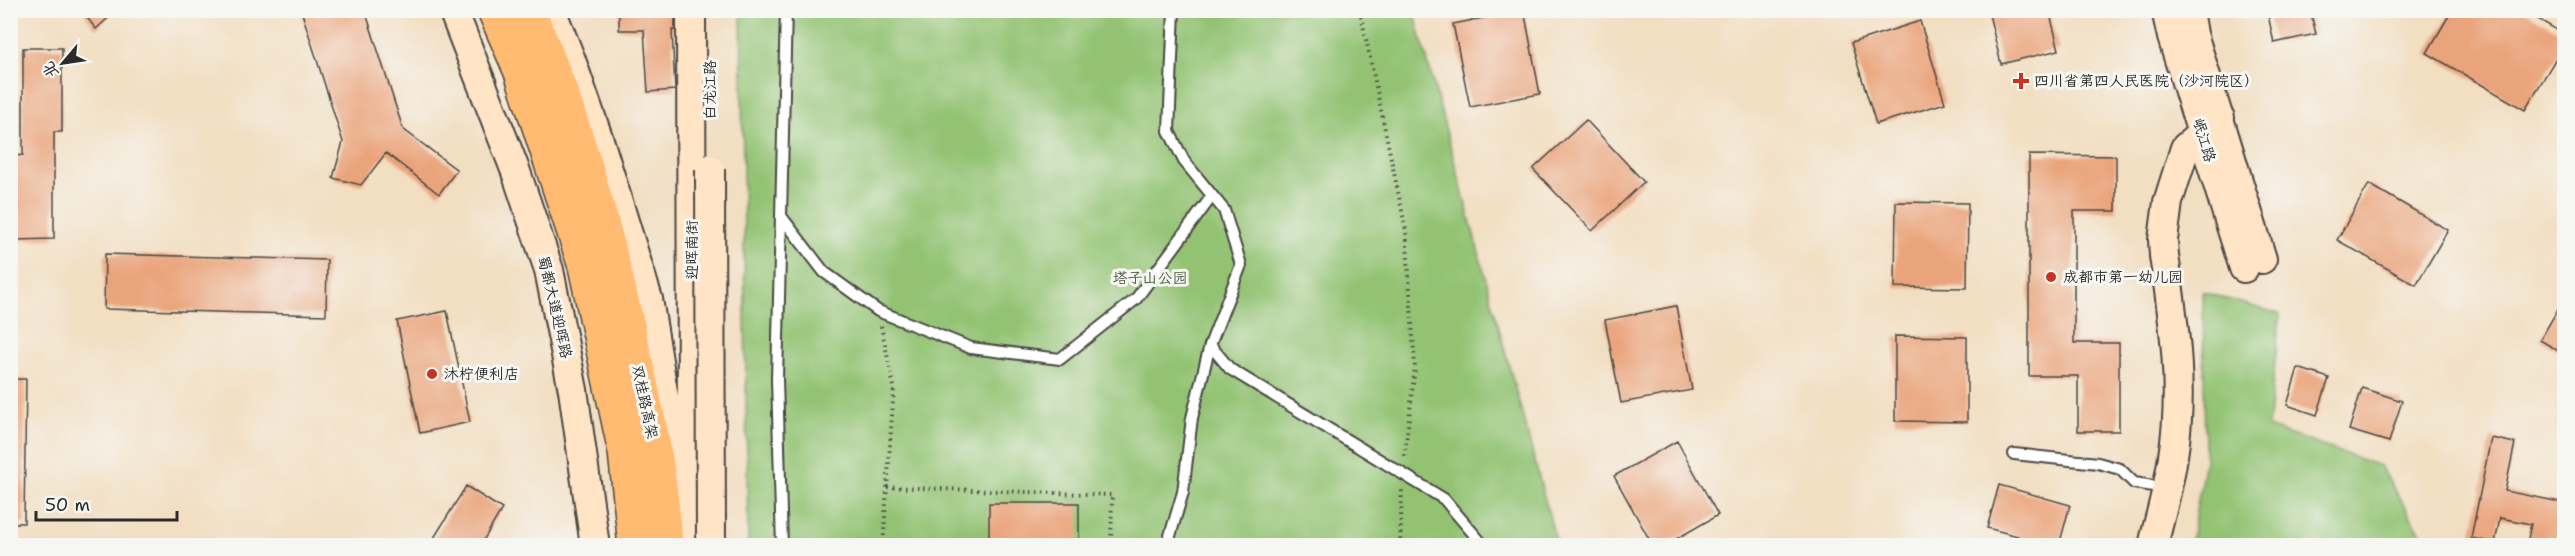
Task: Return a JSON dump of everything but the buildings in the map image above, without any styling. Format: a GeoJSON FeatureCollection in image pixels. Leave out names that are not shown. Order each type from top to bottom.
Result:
{"type":"FeatureCollection","features":[{"type":"Feature","properties":{"kind":"highway"},"geometry":{"type":"LineString","coordinates":[[494,10],[599,263]]}},
{"type":"Feature","properties":{"kind":"highway"},"geometry":{"type":"LineString","coordinates":[[528,10],[545,49],[599,263]]}},
{"type":"Feature","properties":{"kind":"highway","name":"双桂路高架"},"geometry":{"type":"LineString","coordinates":[[599,263],[625,452],[635,546]]}},
{"type":"Feature","properties":{"kind":"highway","name":"双桂路高架"},"geometry":{"type":"LineString","coordinates":[[599,263],[655,448],[666,546]]}},
{"type":"Feature","properties":{"kind":"street","name":"蜀都大道迎晖路"},"geometry":{"type":"LineString","coordinates":[[453,10],[516,172],[549,270],[573,390],[596,546]]}},
{"type":"Feature","properties":{"kind":"street"},"geometry":{"type":"LineString","coordinates":[[535,10],[545,49]]}},
{"type":"Feature","properties":{"kind":"street"},"geometry":{"type":"LineString","coordinates":[[551,10],[599,140],[648,299],[665,405],[682,489],[686,546]]}},
{"type":"Feature","properties":{"kind":"street","name":"迎晖南街"},"geometry":{"type":"LineString","coordinates":[[682,489],[692,440],[691,10]]}},
{"type":"Feature","properties":{"kind":"street","name":"白龙江路"},"geometry":{"type":"LineString","coordinates":[[710,10],[711,546]]}},
{"type":"Feature","properties":{"kind":"street","name":"岷江路"},"geometry":{"type":"LineString","coordinates":[[2166,10],[2172,37],[2211,126]]}},
{"type":"Feature","properties":{"kind":"street","name":"岷江路"},"geometry":{"type":"LineString","coordinates":[[2189,10],[2211,126],[2255,268]]}},
{"type":"Feature","properties":{"kind":"street"},"geometry":{"type":"LineString","coordinates":[[2153,546],[2175,446],[2178,380],[2163,240],[2168,202],[2185,148],[2211,126]]}},
{"type":"Feature","properties":{"kind":"lane"},"geometry":{"type":"LineString","coordinates":[[782,546],[777,380],[786,10]]}},
{"type":"Feature","properties":{"kind":"lane"},"geometry":{"type":"LineString","coordinates":[[1167,546],[1183,492],[1191,418],[1210,345],[1241,265],[1224,210],[1184,161],[1169,131],[1174,10]]}},
{"type":"Feature","properties":{"kind":"lane"},"geometry":{"type":"LineString","coordinates":[[781,216],[824,272],[878,311],[971,348],[1060,359],[1136,299],[1212,196]]}},
{"type":"Feature","properties":{"kind":"lane"},"geometry":{"type":"LineString","coordinates":[[1210,345],[1230,369],[1444,499],[1484,546]]}},
{"type":"Feature","properties":{"kind":"lane"},"geometry":{"type":"LineString","coordinates":[[2014,454],[2098,463],[2120,469],[2134,483],[2166,488]]}},
{"type":"Feature","properties":{"kind":"path"},"geometry":{"type":"LineString","coordinates":[[1360,10],[1406,230],[1415,368],[1402,473],[1400,546]]}},
{"type":"Feature","properties":{"kind":"path"},"geometry":{"type":"LineString","coordinates":[[878,311],[894,387],[883,546]]}},
{"type":"Feature","properties":{"kind":"path"},"geometry":{"type":"LineString","coordinates":[[887,487],[1112,495],[1111,546]]}},
{"type":"Feature","properties":{"kind":"green space","name":"塔子山公园"},"geometry":{"type":"Polygon","coordinates":[[[741,11],[1414,11],[1555,537],[1560,545],[748,545],[741,11]]]}},
{"type":"Feature","properties":{"kind":"green space"},"geometry":{"type":"Polygon","coordinates":[[[2203,292],[2280,314],[2268,427],[2380,466],[2428,545],[2190,545],[2205,460],[2203,292]]]}},
{"type":"Feature","properties":{"kind":"place","name":"四川省第四人民医院（沙河院区）"},"geometry":{"type":"Point","coordinates":[2021,81]}},
{"type":"Feature","properties":{"kind":"place","name":"成都市第一幼儿园"},"geometry":{"type":"Point","coordinates":[2051,277]}},
{"type":"Feature","properties":{"kind":"place","name":"沐柠便利店"},"geometry":{"type":"Point","coordinates":[432,374]}}]}
